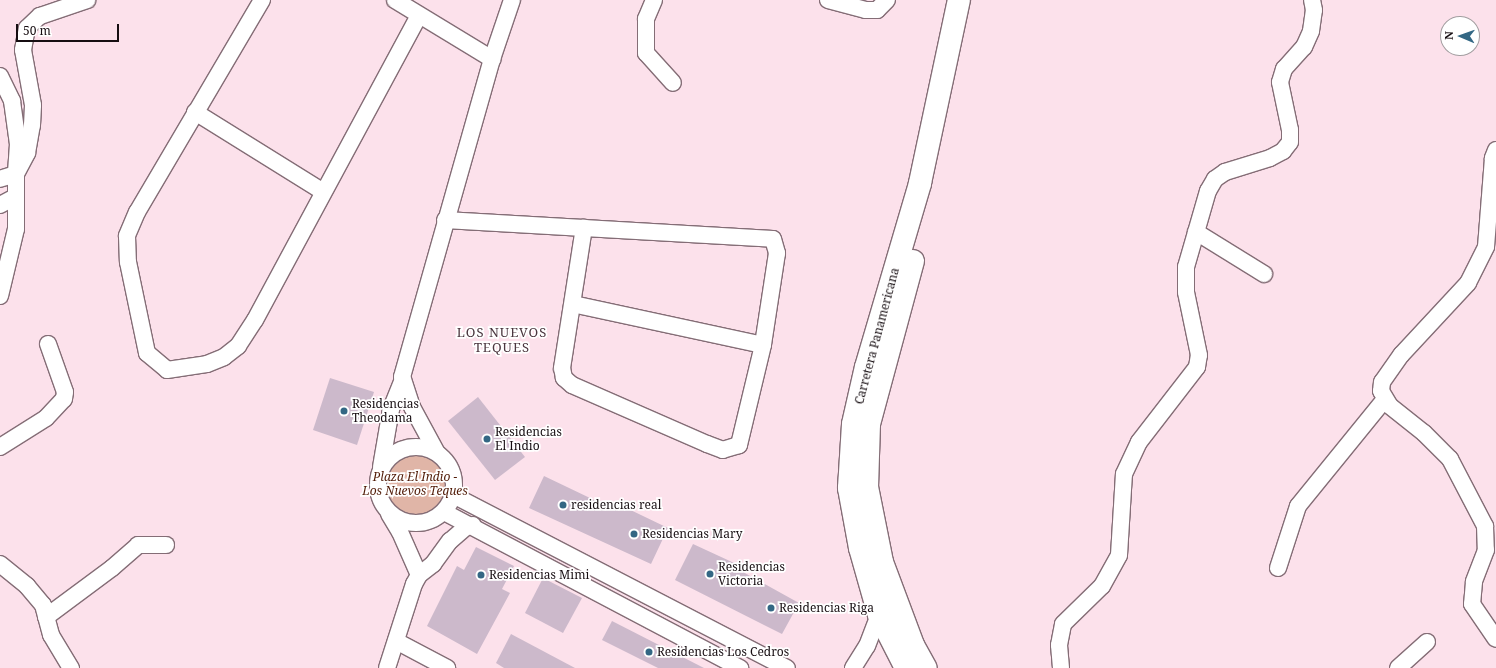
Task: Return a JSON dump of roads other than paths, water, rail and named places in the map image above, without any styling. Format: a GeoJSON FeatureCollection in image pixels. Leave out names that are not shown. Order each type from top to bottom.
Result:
{"type":"FeatureCollection","features":[{"type":"Feature","properties":{"kind":"main road","name":"Carretera Panamericana"},"geometry":{"type":"LineString","coordinates":[[906,668],[879,615],[860,548],[850,488],[853,424],[866,367],[920,183],[959,0]]}},
{"type":"Feature","properties":{"kind":"main road","name":"Carretera Panamericana"},"geometry":{"type":"LineString","coordinates":[[926,668],[913,645],[882,562],[867,487],[869,424],[932,187],[969,24],[972,0]]}},
{"type":"Feature","properties":{"kind":"street"},"geometry":{"type":"LineString","coordinates":[[0,179],[16,174],[27,153],[32,125],[33,104],[23,50],[27,28],[40,16],[87,0]]}},
{"type":"Feature","properties":{"kind":"street"},"geometry":{"type":"LineString","coordinates":[[262,0],[137,212],[127,236],[128,262],[147,353],[167,370],[207,364],[224,357],[238,346],[255,320],[322,191],[419,15]]}},
{"type":"Feature","properties":{"kind":"street"},"geometry":{"type":"LineString","coordinates":[[395,0],[492,59]]}},
{"type":"Feature","properties":{"kind":"street"},"geometry":{"type":"LineString","coordinates":[[417,580],[400,532],[382,504],[378,492],[380,472],[391,409],[402,382],[445,220],[492,59],[512,0]]}},
{"type":"Feature","properties":{"kind":"street"},"geometry":{"type":"LineString","coordinates":[[654,0],[646,19],[646,53],[673,83]]}},
{"type":"Feature","properties":{"kind":"street"},"geometry":{"type":"LineString","coordinates":[[646,19],[665,0]]}},
{"type":"Feature","properties":{"kind":"street"},"geometry":{"type":"LineString","coordinates":[[828,0],[866,10],[877,10],[887,0]]}},
{"type":"Feature","properties":{"kind":"street"},"geometry":{"type":"LineString","coordinates":[[1061,668],[1059,645],[1063,624],[1102,586],[1119,555],[1124,474],[1139,442],[1197,368],[1199,355],[1186,292],[1186,267],[1208,191],[1215,179],[1225,172],[1270,158],[1283,151],[1290,142],[1290,130],[1280,82],[1284,69],[1304,47],[1311,31],[1314,10],[1312,0]]}},
{"type":"Feature","properties":{"kind":"street"},"geometry":{"type":"LineString","coordinates":[[0,76],[12,101],[16,120],[16,229],[0,296]]}},
{"type":"Feature","properties":{"kind":"street"},"geometry":{"type":"LineString","coordinates":[[195,112],[322,191]]}},
{"type":"Feature","properties":{"kind":"street"},"geometry":{"type":"LineString","coordinates":[[1496,150],[1493,158],[1494,200],[1486,247],[1468,283],[1401,355],[1382,382],[1381,391],[1384,400],[1424,433],[1450,459],[1485,526],[1486,550],[1474,582],[1472,604],[1496,639]]}},
{"type":"Feature","properties":{"kind":"street"},"geometry":{"type":"LineString","coordinates":[[0,205],[15,197]]}},
{"type":"Feature","properties":{"kind":"street"},"geometry":{"type":"LineString","coordinates":[[445,220],[584,228],[773,239],[777,253],[763,345],[739,445],[723,450],[580,388],[564,378],[562,368],[584,228]]}},
{"type":"Feature","properties":{"kind":"street"},"geometry":{"type":"LineString","coordinates":[[1196,232],[1264,274]]}},
{"type":"Feature","properties":{"kind":"street"},"geometry":{"type":"LineString","coordinates":[[573,304],[763,345]]}},
{"type":"Feature","properties":{"kind":"street"},"geometry":{"type":"LineString","coordinates":[[0,447],[46,418],[64,399],[65,392],[48,344]]}},
{"type":"Feature","properties":{"kind":"street"},"geometry":{"type":"LineString","coordinates":[[382,504],[389,513],[411,524],[423,523],[444,512],[453,495],[451,471],[437,453],[412,407],[402,382]]}},
{"type":"Feature","properties":{"kind":"street"},"geometry":{"type":"LineString","coordinates":[[1278,568],[1298,506],[1384,400]]}},
{"type":"Feature","properties":{"kind":"street"},"geometry":{"type":"LineString","coordinates":[[380,472],[393,454],[409,447],[428,449],[437,453]]}},
{"type":"Feature","properties":{"kind":"street"},"geometry":{"type":"LineString","coordinates":[[453,495],[785,667]]}},
{"type":"Feature","properties":{"kind":"street"},"geometry":{"type":"LineString","coordinates":[[444,512],[473,525],[740,668]]}},
{"type":"Feature","properties":{"kind":"street"},"geometry":{"type":"LineString","coordinates":[[387,668],[417,580],[433,564],[450,541],[466,527],[473,525]]}},
{"type":"Feature","properties":{"kind":"street"},"geometry":{"type":"LineString","coordinates":[[46,617],[112,568],[138,545],[166,545]]}},
{"type":"Feature","properties":{"kind":"street"},"geometry":{"type":"LineString","coordinates":[[0,564],[27,586],[43,605],[51,635],[71,668]]}},
{"type":"Feature","properties":{"kind":"street"},"geometry":{"type":"LineString","coordinates":[[853,668],[867,646],[879,615]]}},
{"type":"Feature","properties":{"kind":"street"},"geometry":{"type":"LineString","coordinates":[[396,641],[447,668]]}},
{"type":"Feature","properties":{"kind":"street"},"geometry":{"type":"LineString","coordinates":[[1398,668],[1427,642]]}},
{"type":"Feature","properties":{"kind":"place","name":"Residencias Theodama"},"geometry":{"type":"Point","coordinates":[344,411]}},
{"type":"Feature","properties":{"kind":"place","name":"Residencias El Indio"},"geometry":{"type":"Point","coordinates":[487,439]}},
{"type":"Feature","properties":{"kind":"place","name":"residencias real"},"geometry":{"type":"Point","coordinates":[563,505]}},
{"type":"Feature","properties":{"kind":"place","name":"Residencias Mary"},"geometry":{"type":"Point","coordinates":[634,534]}},
{"type":"Feature","properties":{"kind":"place","name":"Residencias Victoria"},"geometry":{"type":"Point","coordinates":[710,574]}},
{"type":"Feature","properties":{"kind":"place","name":"Residencias Mimi"},"geometry":{"type":"Point","coordinates":[481,575]}},
{"type":"Feature","properties":{"kind":"place","name":"Residencias Riga"},"geometry":{"type":"Point","coordinates":[771,608]}},
{"type":"Feature","properties":{"kind":"place","name":"Residencias Los Cedros"},"geometry":{"type":"Point","coordinates":[649,652]}},
{"type":"Feature","properties":{"kind":"district","name":"LOS NUEVOS TEQUES"},"geometry":{"type":"Point","coordinates":[502,340]}},
{"type":"Feature","properties":{"kind":"park label","name":"Plaza El Indio - Los Nuevos Teques"},"geometry":{"type":"Point","coordinates":[415,484]}}]}
